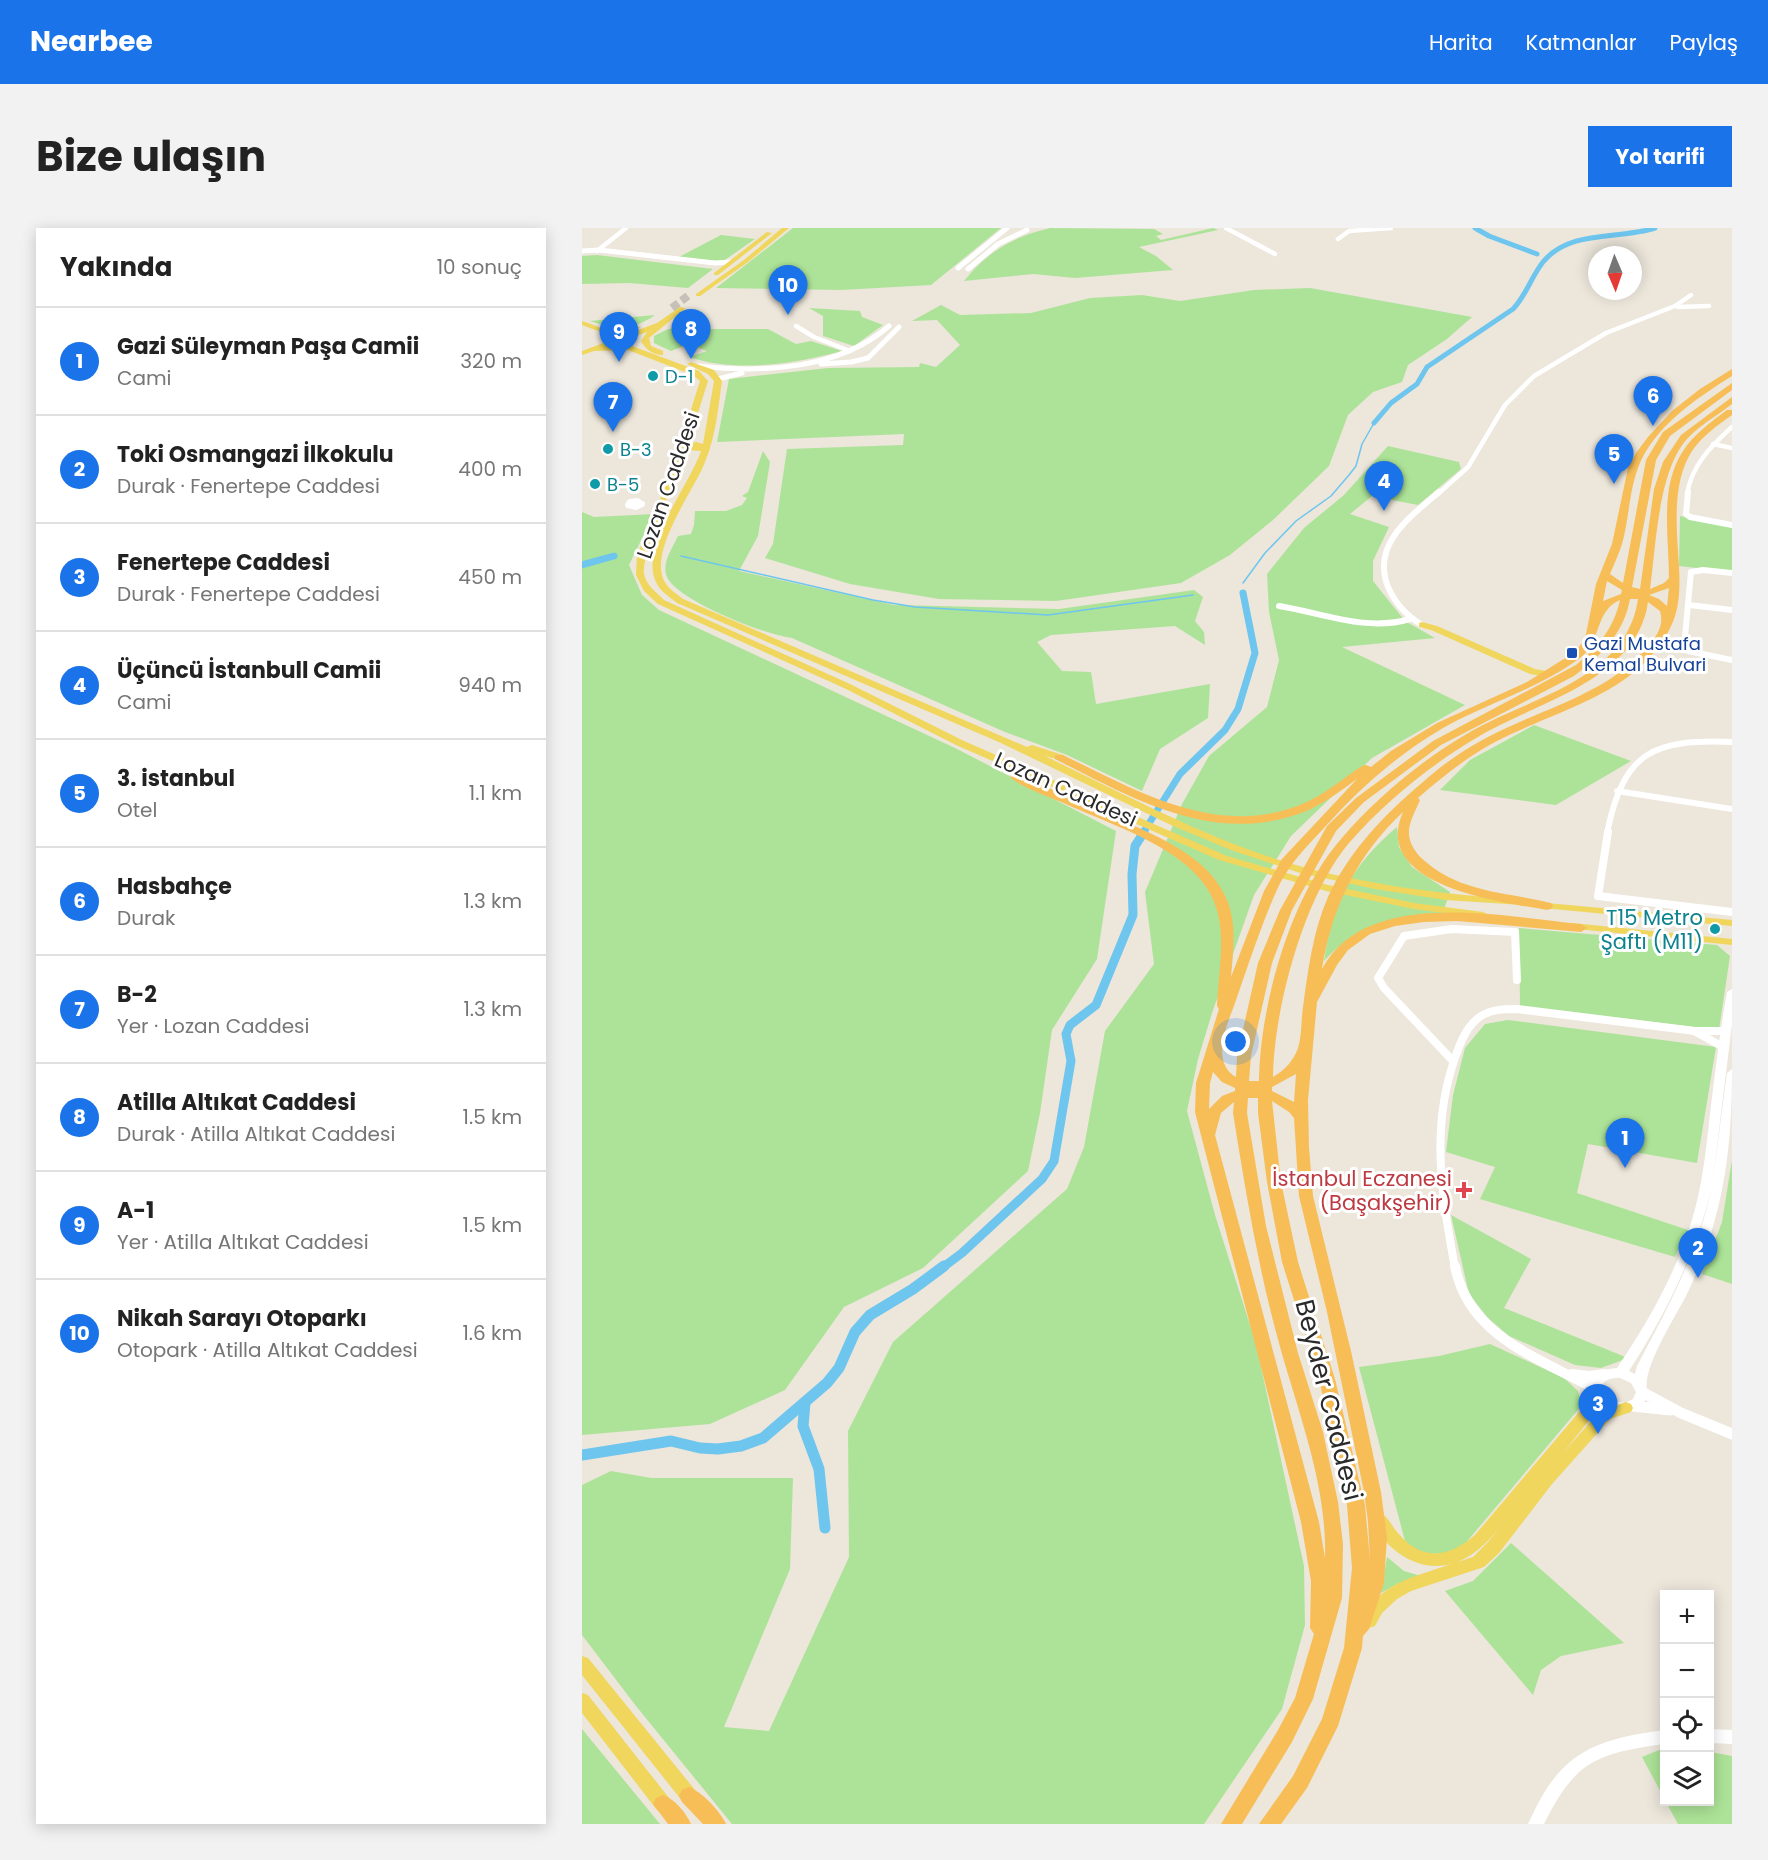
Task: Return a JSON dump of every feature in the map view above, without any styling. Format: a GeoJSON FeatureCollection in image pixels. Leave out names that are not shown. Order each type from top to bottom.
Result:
{"type":"FeatureCollection","features":[{"type":"Feature","properties":{"kind":"highway"},"geometry":{"type":"LineString","coordinates":[[1054,760],[1183,814],[1216,819],[1268,818],[1295,812],[1311,804],[1381,759],[1441,725],[1548,674],[1579,654],[1590,639],[1605,575],[1617,544],[1633,468],[1643,448],[1670,418],[1732,372]]}},
{"type":"Feature","properties":{"kind":"highway"},"geometry":{"type":"LineString","coordinates":[[1680,422],[1693,408],[1732,377]]}},
{"type":"Feature","properties":{"kind":"highway"},"geometry":{"type":"LineString","coordinates":[[1680,422],[1732,386]]}},
{"type":"Feature","properties":{"kind":"highway","name":"Beyder Caddesi"},"geometry":{"type":"LineString","coordinates":[[1269,1824],[1300,1782],[1331,1720],[1353,1648],[1361,1568],[1356,1505],[1327,1379],[1290,1262],[1274,1182],[1265,1113],[1266,1059],[1278,989],[1298,923],[1320,879],[1345,841],[1407,780],[1451,749],[1501,719],[1582,681],[1610,660],[1628,639],[1641,615],[1659,489],[1668,462],[1684,437],[1732,400]]}},
{"type":"Feature","properties":{"kind":"highway"},"geometry":{"type":"LineString","coordinates":[[1353,1648],[1369,1606],[1378,1566],[1378,1520],[1330,1293],[1306,1198],[1301,1118],[1304,1049],[1321,934],[1339,885],[1374,835],[1416,796],[1461,758],[1488,741],[1580,700],[1618,680],[1641,661],[1667,627],[1675,596],[1671,537],[1674,495],[1686,452],[1698,438],[1732,411]]}},
{"type":"Feature","properties":{"kind":"highway","name":"Beyder Caddesi"},"geometry":{"type":"LineString","coordinates":[[1231,1824],[1285,1736],[1304,1699],[1333,1599],[1334,1544],[1329,1502],[1315,1432],[1290,1353],[1258,1226],[1240,1113],[1245,1056],[1265,963],[1286,910],[1303,877],[1331,829],[1360,800],[1437,743],[1487,715],[1570,674],[1588,662],[1611,638],[1620,621],[1624,604],[1651,460],[1666,434],[1680,422]]}},
{"type":"Feature","properties":{"kind":"highway"},"geometry":{"type":"LineString","coordinates":[[1605,575],[1624,589],[1641,592],[1663,589],[1675,578]]}},
{"type":"Feature","properties":{"kind":"highway"},"geometry":{"type":"LineString","coordinates":[[1595,622],[1608,601],[1622,596],[1646,598],[1661,605],[1666,612],[1667,627]]}},
{"type":"Feature","properties":{"kind":"highway"},"geometry":{"type":"LineString","coordinates":[[1320,1642],[1320,1581],[1310,1522],[1208,1139],[1202,1112],[1203,1083],[1224,1014],[1270,891],[1288,859],[1352,790],[1395,753]]}},
{"type":"Feature","properties":{"kind":"highway"},"geometry":{"type":"LineString","coordinates":[[1021,774],[1145,835],[1187,859],[1208,880],[1223,904],[1228,927],[1224,1014]]}},
{"type":"Feature","properties":{"kind":"highway"},"geometry":{"type":"LineString","coordinates":[[1416,796],[1403,830],[1404,839],[1414,858],[1425,869],[1438,879],[1462,889],[1547,906]]}},
{"type":"Feature","properties":{"kind":"highway"},"geometry":{"type":"LineString","coordinates":[[1311,1003],[1332,960],[1344,947],[1368,932],[1384,926],[1423,918],[1452,917],[1581,927]]}},
{"type":"Feature","properties":{"kind":"highway"},"geometry":{"type":"LineString","coordinates":[[1214,1045],[1216,1061],[1221,1073],[1230,1081],[1251,1086],[1267,1085],[1283,1078],[1293,1070],[1304,1049]]}},
{"type":"Feature","properties":{"kind":"highway"},"geometry":{"type":"LineString","coordinates":[[1208,1139],[1216,1110],[1228,1098],[1236,1096],[1275,1096],[1291,1104],[1301,1118]]}},
{"type":"Feature","properties":{"kind":"highway"},"geometry":{"type":"LineString","coordinates":[[689,1796],[704,1824]]}},
{"type":"Feature","properties":{"kind":"highway"},"geometry":{"type":"LineString","coordinates":[[689,1796],[716,1824]]}},
{"type":"Feature","properties":{"kind":"highway"},"geometry":{"type":"LineString","coordinates":[[663,1804],[679,1824]]}},
{"type":"Feature","properties":{"kind":"main road"},"geometry":{"type":"LineString","coordinates":[[688,295],[774,228]]}},
{"type":"Feature","properties":{"kind":"main road"},"geometry":{"type":"LineString","coordinates":[[698,295],[746,261],[786,228]]}},
{"type":"Feature","properties":{"kind":"main road"},"geometry":{"type":"LineString","coordinates":[[731,261],[744,257],[748,258],[746,261]]}},
{"type":"Feature","properties":{"kind":"main road"},"geometry":{"type":"LineString","coordinates":[[588,347],[644,326],[672,308]]}},
{"type":"Feature","properties":{"kind":"main road"},"geometry":{"type":"LineString","coordinates":[[652,350],[645,344],[645,339],[682,308]]}},
{"type":"Feature","properties":{"kind":"main road"},"geometry":{"type":"LineString","coordinates":[[582,323],[609,332],[629,331],[644,326]]}},
{"type":"Feature","properties":{"kind":"main road"},"geometry":{"type":"LineString","coordinates":[[588,347],[657,327]]}},
{"type":"Feature","properties":{"kind":"main road"},"geometry":{"type":"LineString","coordinates":[[582,329],[594,336],[582,353]]}},
{"type":"Feature","properties":{"kind":"main road"},"geometry":{"type":"LineString","coordinates":[[588,347],[629,348],[637,345],[698,366],[715,374],[718,379]]}},
{"type":"Feature","properties":{"kind":"main road","name":"Lozan Caddesi"},"geometry":{"type":"LineString","coordinates":[[629,348],[696,373],[704,381],[675,473],[647,538],[640,564],[640,575],[647,589],[674,609],[847,686],[1021,774],[1256,869],[1326,888],[1448,910],[1581,927],[1732,942]]}},
{"type":"Feature","properties":{"kind":"main road","name":"Lozan Caddesi"},"geometry":{"type":"LineString","coordinates":[[718,379],[706,447],[696,473],[663,540],[656,562],[660,582],[667,591],[687,604],[1007,742],[1054,760],[1163,818],[1274,861],[1367,885],[1456,899],[1732,925]]}},
{"type":"Feature","properties":{"kind":"main road"},"geometry":{"type":"LineString","coordinates":[[684,447],[697,450],[706,447]]}},
{"type":"Feature","properties":{"kind":"main road"},"geometry":{"type":"LineString","coordinates":[[1422,625],[1434,627],[1533,672],[1548,674]]}},
{"type":"Feature","properties":{"kind":"main road"},"geometry":{"type":"LineString","coordinates":[[1422,625],[1521,673],[1527,682],[1525,686]]}},
{"type":"Feature","properties":{"kind":"main road"},"geometry":{"type":"LineString","coordinates":[[1732,925],[1730,931],[1732,937]]}},
{"type":"Feature","properties":{"kind":"main road"},"geometry":{"type":"LineString","coordinates":[[1621,1373],[1644,1339],[1695,1230],[1706,1188],[1732,992]]}},
{"type":"Feature","properties":{"kind":"main road"},"geometry":{"type":"LineString","coordinates":[[1378,1520],[1405,1550],[1428,1560],[1452,1558],[1471,1549],[1605,1415],[1630,1407],[1641,1397],[1643,1366],[1694,1262],[1709,1225],[1716,1191],[1732,1073]]}},
{"type":"Feature","properties":{"kind":"main road"},"geometry":{"type":"LineString","coordinates":[[1353,1648],[1376,1608],[1391,1594],[1420,1580],[1478,1562],[1493,1548],[1591,1408],[1598,1380],[1606,1374],[1621,1373],[1636,1380],[1641,1389]]}},
{"type":"Feature","properties":{"kind":"main road"},"geometry":{"type":"LineString","coordinates":[[1596,1392],[1612,1407],[1630,1407]]}},
{"type":"Feature","properties":{"kind":"main road"},"geometry":{"type":"LineString","coordinates":[[582,1663],[689,1796]]}},
{"type":"Feature","properties":{"kind":"main road"},"geometry":{"type":"LineString","coordinates":[[582,1700],[663,1804]]}},
{"type":"Feature","properties":{"kind":"main road"},"geometry":{"type":"LineString","coordinates":[[1536,1824],[1562,1778],[1584,1760],[1619,1745],[1660,1738]]}},
{"type":"Feature","properties":{"kind":"street"},"geometry":{"type":"LineString","coordinates":[[598,251],[626,228]]}},
{"type":"Feature","properties":{"kind":"street"},"geometry":{"type":"LineString","coordinates":[[958,268],[1007,228]]}},
{"type":"Feature","properties":{"kind":"street"},"geometry":{"type":"LineString","coordinates":[[1012,228],[1027,230]]}},
{"type":"Feature","properties":{"kind":"street"},"geometry":{"type":"LineString","coordinates":[[968,269],[998,244],[1034,228]]}},
{"type":"Feature","properties":{"kind":"street"},"geometry":{"type":"LineString","coordinates":[[1226,228],[1275,254]]}},
{"type":"Feature","properties":{"kind":"street"},"geometry":{"type":"LineString","coordinates":[[1338,239],[1356,230],[1391,228]]}},
{"type":"Feature","properties":{"kind":"street"},"geometry":{"type":"LineString","coordinates":[[598,251],[717,265],[721,269]]}},
{"type":"Feature","properties":{"kind":"street"},"geometry":{"type":"LineString","coordinates":[[582,252],[598,251],[715,263],[731,261]]}},
{"type":"Feature","properties":{"kind":"street"},"geometry":{"type":"LineString","coordinates":[[1422,625],[1410,619],[1382,575],[1384,557],[1389,543],[1400,528],[1412,514],[1469,465],[1503,407],[1533,377],[1618,327],[1670,308],[1691,295]]}},
{"type":"Feature","properties":{"kind":"street"},"geometry":{"type":"LineString","coordinates":[[1670,308],[1709,306]]}},
{"type":"Feature","properties":{"kind":"street"},"geometry":{"type":"LineString","coordinates":[[796,326],[814,337],[852,350],[868,350],[875,353]]}},
{"type":"Feature","properties":{"kind":"street"},"geometry":{"type":"LineString","coordinates":[[698,366],[747,368],[817,360],[852,350],[870,341],[889,326]]}},
{"type":"Feature","properties":{"kind":"street"},"geometry":{"type":"LineString","coordinates":[[718,379],[738,373],[851,362],[868,358],[875,353],[879,344],[899,327]]}},
{"type":"Feature","properties":{"kind":"street"},"geometry":{"type":"LineString","coordinates":[[843,354],[843,359],[851,362]]}},
{"type":"Feature","properties":{"kind":"street"},"geometry":{"type":"LineString","coordinates":[[1732,427],[1713,444],[1696,466],[1689,481],[1686,514],[1696,519],[1732,525]]}},
{"type":"Feature","properties":{"kind":"street"},"geometry":{"type":"LineString","coordinates":[[1713,444],[1732,448]]}},
{"type":"Feature","properties":{"kind":"street"},"geometry":{"type":"LineString","coordinates":[[1732,573],[1693,570],[1684,647],[1688,651],[1732,660]]}},
{"type":"Feature","properties":{"kind":"street"},"geometry":{"type":"LineString","coordinates":[[1689,605],[1732,610]]}},
{"type":"Feature","properties":{"kind":"street"},"geometry":{"type":"LineString","coordinates":[[1278,606],[1375,624],[1395,624],[1410,619]]}},
{"type":"Feature","properties":{"kind":"street"},"geometry":{"type":"LineString","coordinates":[[1732,742],[1692,742],[1656,749],[1638,760],[1625,776],[1612,805],[1598,896],[1732,912]]}},
{"type":"Feature","properties":{"kind":"street"},"geometry":{"type":"LineString","coordinates":[[1617,791],[1732,809]]}},
{"type":"Feature","properties":{"kind":"street"},"geometry":{"type":"LineString","coordinates":[[1453,1061],[1384,988],[1378,978],[1404,936],[1452,928],[1515,932],[1517,980]]}},
{"type":"Feature","properties":{"kind":"street"},"geometry":{"type":"LineString","coordinates":[[1596,1392],[1568,1373],[1496,1334],[1477,1318],[1465,1300],[1457,1279],[1440,1192],[1438,1153],[1439,1118],[1453,1061],[1470,1026],[1481,1015],[1502,1009],[1695,1031],[1727,1032]]}},
{"type":"Feature","properties":{"kind":"street"},"geometry":{"type":"LineString","coordinates":[[1695,1031],[1725,1048]]}},
{"type":"Feature","properties":{"kind":"street"},"geometry":{"type":"LineString","coordinates":[[1568,1373],[1589,1376],[1606,1374]]}},
{"type":"Feature","properties":{"kind":"street"},"geometry":{"type":"LineString","coordinates":[[1641,1389],[1681,1413],[1732,1434]]}},
{"type":"Feature","properties":{"kind":"street"},"geometry":{"type":"LineString","coordinates":[[1630,1407],[1681,1413]]}},
{"type":"Feature","properties":{"kind":"green space"},"geometry":{"type":"Polygon","coordinates":[[[793,228],[1001,228],[931,285],[841,290],[716,288],[793,228]]]}},
{"type":"Feature","properties":{"kind":"green space"},"geometry":{"type":"Polygon","coordinates":[[[1050,228],[1154,229],[1163,234],[1156,236],[1161,240],[1213,228],[1218,230],[1139,247],[1156,256],[1173,270],[1075,278],[1033,274],[964,281],[992,253],[1024,236],[1050,228]]]}},
{"type":"Feature","properties":{"kind":"green space"},"geometry":{"type":"Polygon","coordinates":[[[721,235],[755,239],[722,262],[677,258],[721,235]]]}},
{"type":"Feature","properties":{"kind":"green space"},"geometry":{"type":"Polygon","coordinates":[[[597,255],[713,269],[688,288],[629,283],[582,284],[582,256],[597,255]]]}},
{"type":"Feature","properties":{"kind":"green space"},"geometry":{"type":"Polygon","coordinates":[[[1310,288],[1472,317],[1447,339],[1408,365],[1402,382],[1373,392],[1348,415],[1329,466],[1273,520],[1230,555],[1181,583],[1056,601],[939,599],[850,584],[765,558],[773,544],[787,449],[903,445],[904,434],[717,442],[729,379],[828,368],[919,367],[920,363],[936,367],[960,345],[937,320],[912,321],[941,305],[960,315],[1031,313],[1090,298],[1142,295],[1180,301],[1254,290],[1310,288]]]}},
{"type":"Feature","properties":{"kind":"green space"},"geometry":{"type":"Polygon","coordinates":[[[809,308],[860,311],[862,317],[883,325],[854,346],[823,336],[823,316],[809,308]]]}},
{"type":"Feature","properties":{"kind":"green space"},"geometry":{"type":"Polygon","coordinates":[[[655,315],[646,321],[624,328],[590,321],[655,315]]]}},
{"type":"Feature","properties":{"kind":"green space"},"geometry":{"type":"Polygon","coordinates":[[[668,329],[768,329],[796,344],[811,341],[842,351],[785,363],[726,365],[689,357],[707,351],[689,344],[671,351],[654,343],[654,336],[668,329]]]}},
{"type":"Feature","properties":{"kind":"green space"},"geometry":{"type":"Polygon","coordinates":[[[1388,446],[1459,462],[1461,469],[1418,505],[1372,496],[1350,514],[1389,527],[1373,561],[1373,581],[1405,621],[1435,638],[1342,647],[1465,705],[1372,758],[1291,836],[1254,895],[1212,1013],[1198,1059],[1187,1111],[1215,1215],[1256,1344],[1304,1566],[1305,1625],[1282,1709],[1204,1824],[732,1824],[636,1706],[582,1635],[582,1485],[611,1471],[651,1478],[793,1478],[790,1569],[724,1727],[769,1731],[849,1557],[848,1431],[893,1342],[1067,1189],[1084,1147],[1105,1031],[1154,964],[1145,892],[1182,804],[1209,756],[1267,707],[1279,660],[1269,612],[1267,574],[1304,528],[1344,495],[1388,446]]]}},
{"type":"Feature","properties":{"kind":"green space"},"geometry":{"type":"Polygon","coordinates":[[[763,451],[770,462],[758,536],[739,571],[894,605],[1059,609],[1194,590],[1203,597],[1195,621],[1204,632],[1205,645],[1175,626],[1051,635],[1037,642],[1062,671],[1091,672],[1096,704],[1210,684],[1208,718],[1160,749],[1142,791],[1067,755],[1005,732],[792,638],[763,631],[725,616],[689,598],[676,588],[666,574],[666,563],[678,536],[691,534],[695,511],[726,511],[742,505],[747,498],[742,496],[748,492],[763,451]]]}},
{"type":"Feature","properties":{"kind":"green space"},"geometry":{"type":"Polygon","coordinates":[[[582,512],[594,517],[654,514],[629,565],[642,595],[659,610],[955,748],[1116,831],[1097,959],[1052,1030],[1040,1113],[1028,1171],[923,1268],[844,1307],[785,1390],[710,1424],[582,1435],[582,512]]]}},
{"type":"Feature","properties":{"kind":"green space"},"geometry":{"type":"Polygon","coordinates":[[[1680,516],[1732,526],[1732,572],[1679,566],[1680,516]]]}},
{"type":"Feature","properties":{"kind":"green space"},"geometry":{"type":"Polygon","coordinates":[[[1534,725],[1631,761],[1556,805],[1440,790],[1470,760],[1534,725]]]}},
{"type":"Feature","properties":{"kind":"green space"},"geometry":{"type":"Polygon","coordinates":[[[1397,827],[1399,847],[1412,867],[1450,892],[1442,915],[1392,920],[1377,924],[1351,937],[1324,961],[1333,921],[1347,887],[1367,856],[1397,827]]]}},
{"type":"Feature","properties":{"kind":"green space"},"geometry":{"type":"Polygon","coordinates":[[[1519,928],[1717,945],[1730,956],[1719,1030],[1520,1006],[1519,928]]]}},
{"type":"Feature","properties":{"kind":"green space"},"geometry":{"type":"Polygon","coordinates":[[[1508,1020],[1716,1047],[1697,1163],[1588,1144],[1577,1193],[1688,1230],[1675,1257],[1480,1199],[1495,1167],[1446,1152],[1453,1095],[1465,1048],[1485,1024],[1508,1020]]]}},
{"type":"Feature","properties":{"kind":"green space"},"geometry":{"type":"Polygon","coordinates":[[[1732,1160],[1732,1284],[1702,1274],[1722,1222],[1732,1160]]]}},
{"type":"Feature","properties":{"kind":"green space"},"geometry":{"type":"Polygon","coordinates":[[[1451,1215],[1531,1259],[1504,1308],[1628,1358],[1601,1368],[1575,1365],[1509,1336],[1488,1318],[1469,1294],[1451,1215]]]}},
{"type":"Feature","properties":{"kind":"green space"},"geometry":{"type":"Polygon","coordinates":[[[1490,1344],[1564,1378],[1578,1391],[1582,1405],[1464,1545],[1451,1554],[1419,1553],[1405,1541],[1359,1367],[1439,1356],[1490,1344]]]}},
{"type":"Feature","properties":{"kind":"green space"},"geometry":{"type":"Polygon","coordinates":[[[1511,1543],[1624,1643],[1561,1656],[1541,1670],[1533,1695],[1445,1591],[1473,1581],[1511,1543]]]}},
{"type":"Feature","properties":{"kind":"green space"},"geometry":{"type":"Polygon","coordinates":[[[1387,1557],[1404,1571],[1421,1576],[1397,1584],[1381,1593],[1387,1557]]]}},
{"type":"Feature","properties":{"kind":"green space"},"geometry":{"type":"Polygon","coordinates":[[[582,1729],[660,1824],[582,1824],[582,1729]]]}},
{"type":"Feature","properties":{"kind":"green space"},"geometry":{"type":"Polygon","coordinates":[[[1660,1750],[1660,1791],[1642,1757],[1660,1750]]]}},
{"type":"Feature","properties":{"kind":"green space"},"geometry":{"type":"Polygon","coordinates":[[[1714,1753],[1732,1756],[1732,1824],[1678,1824],[1668,1806],[1714,1806],[1714,1753]]]}},
{"type":"Feature","properties":{"kind":"waterway"},"geometry":{"type":"LineString","coordinates":[[1475,228],[1489,236],[1537,254]]}},
{"type":"Feature","properties":{"kind":"waterway"},"geometry":{"type":"LineString","coordinates":[[1374,423],[1391,403],[1417,384],[1427,367],[1513,309],[1543,262],[1554,252],[1567,244],[1581,240],[1655,228]]}},
{"type":"Feature","properties":{"kind":"waterway"},"geometry":{"type":"LineString","coordinates":[[1243,583],[1265,553],[1296,521],[1331,496],[1349,475],[1356,466],[1362,444],[1374,423]]}},
{"type":"Feature","properties":{"kind":"waterway"},"geometry":{"type":"LineString","coordinates":[[582,565],[614,556]]}},
{"type":"Feature","properties":{"kind":"waterway"},"geometry":{"type":"LineString","coordinates":[[681,556],[873,600],[915,607],[1048,615],[1193,595]]}},
{"type":"Feature","properties":{"kind":"waterway"},"geometry":{"type":"LineString","coordinates":[[1143,833],[1180,774],[1225,730],[1238,709],[1255,653],[1243,593]]}},
{"type":"Feature","properties":{"kind":"waterway"},"geometry":{"type":"LineString","coordinates":[[942,1268],[962,1253],[1042,1179],[1054,1161],[1071,1061],[1066,1034],[1070,1025],[1096,1005],[1133,915],[1132,874],[1135,846],[1144,832]]}},
{"type":"Feature","properties":{"kind":"waterway"},"geometry":{"type":"LineString","coordinates":[[582,1455],[671,1441],[700,1448],[718,1449],[741,1446],[763,1438],[827,1383],[839,1368],[855,1332],[870,1315],[913,1289],[944,1266]]}},
{"type":"Feature","properties":{"kind":"waterway"},"geometry":{"type":"LineString","coordinates":[[805,1403],[803,1426],[819,1469],[825,1528]]}},
{"type":"Feature","properties":{"kind":"tunnel"},"geometry":{"type":"LineString","coordinates":[[672,308],[689,295]]}},
{"type":"Feature","properties":{"kind":"place","name":"Nikah Sarayı Otoparkı"},"geometry":{"type":"Point","coordinates":[788,315]}},
{"type":"Feature","properties":{"kind":"place","name":"Atilla Altıkat Caddesi"},"geometry":{"type":"Point","coordinates":[691,359]}},
{"type":"Feature","properties":{"kind":"place","name":"A-1"},"geometry":{"type":"Point","coordinates":[619,362]}},
{"type":"Feature","properties":{"kind":"place","name":"D-1"},"geometry":{"type":"Point","coordinates":[653,376]}},
{"type":"Feature","properties":{"kind":"place","name":"Hasbahçe"},"geometry":{"type":"Point","coordinates":[1653,426]}},
{"type":"Feature","properties":{"kind":"place","name":"B-2"},"geometry":{"type":"Point","coordinates":[613,432]}},
{"type":"Feature","properties":{"kind":"place","name":"B-3"},"geometry":{"type":"Point","coordinates":[608,449]}},
{"type":"Feature","properties":{"kind":"place","name":"B-5"},"geometry":{"type":"Point","coordinates":[595,484]}},
{"type":"Feature","properties":{"kind":"place","name":"3. istanbul"},"geometry":{"type":"Point","coordinates":[1614,484]}},
{"type":"Feature","properties":{"kind":"place","name":"Üçüncü İstanbull Camii"},"geometry":{"type":"Point","coordinates":[1384,511]}},
{"type":"Feature","properties":{"kind":"place","name":"Gazi Mustafa Kemal Bulvari"},"geometry":{"type":"Point","coordinates":[1572,653]}},
{"type":"Feature","properties":{"kind":"place","name":"T15 Metro Şaftı (M11)"},"geometry":{"type":"Point","coordinates":[1715,929]}},
{"type":"Feature","properties":{"kind":"place","name":"Gazi Süleyman Paşa Camii"},"geometry":{"type":"Point","coordinates":[1625,1168]}},
{"type":"Feature","properties":{"kind":"place","name":"İstanbul Eczanesi (Başakşehir)"},"geometry":{"type":"Point","coordinates":[1464,1190]}},
{"type":"Feature","properties":{"kind":"place","name":"Toki Osmangazi İlkokulu"},"geometry":{"type":"Point","coordinates":[1698,1278]}},
{"type":"Feature","properties":{"kind":"place","name":"Fenertepe Caddesi"},"geometry":{"type":"Point","coordinates":[1598,1434]}}]}
